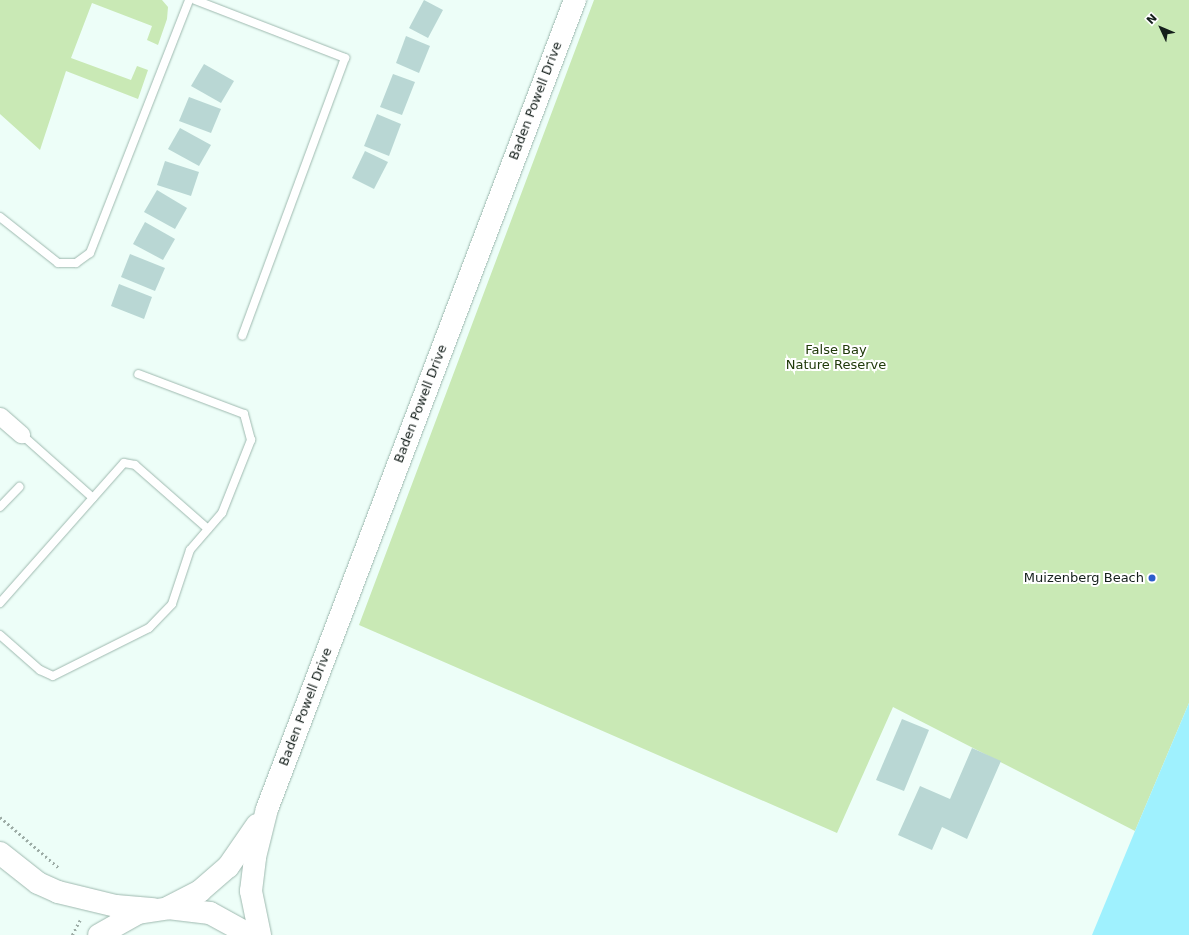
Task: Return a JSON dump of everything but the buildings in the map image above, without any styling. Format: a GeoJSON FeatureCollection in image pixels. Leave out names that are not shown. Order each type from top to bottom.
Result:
{"type":"FeatureCollection","features":[{"type":"Feature","properties":{"kind":"main road","name":"Baden Powell Drive"},"geometry":{"type":"LineString","coordinates":[[260,935],[251,891],[255,857],[267,808],[575,0]]}},
{"type":"Feature","properties":{"kind":"main road","name":"Baden Powell Drive"},"geometry":{"type":"LineString","coordinates":[[99,935],[122,920],[161,908],[200,891],[228,867],[267,808]]}},
{"type":"Feature","properties":{"kind":"main road"},"geometry":{"type":"LineString","coordinates":[[0,853],[38,883],[58,892],[116,906],[161,908],[210,913],[250,935]]}},
{"type":"Feature","properties":{"kind":"street"},"geometry":{"type":"LineString","coordinates":[[0,416],[21,434]]}},
{"type":"Feature","properties":{"kind":"lane"},"geometry":{"type":"LineString","coordinates":[[0,216],[58,263],[76,263],[90,253],[189,0]]}},
{"type":"Feature","properties":{"kind":"lane"},"geometry":{"type":"LineString","coordinates":[[195,0],[345,58],[242,336]]}},
{"type":"Feature","properties":{"kind":"lane"},"geometry":{"type":"LineString","coordinates":[[0,635],[40,670],[53,676],[62,674],[149,628],[165,616],[190,550],[222,513],[251,440],[244,414],[138,374]]}},
{"type":"Feature","properties":{"kind":"lane"},"geometry":{"type":"LineString","coordinates":[[21,434],[93,498]]}},
{"type":"Feature","properties":{"kind":"lane"},"geometry":{"type":"LineString","coordinates":[[0,602],[93,498],[120,465],[132,463],[208,529]]}},
{"type":"Feature","properties":{"kind":"lane"},"geometry":{"type":"LineString","coordinates":[[0,507],[18,486]]}},
{"type":"Feature","properties":{"kind":"path"},"geometry":{"type":"LineString","coordinates":[[0,817],[61,870]]}},
{"type":"Feature","properties":{"kind":"path"},"geometry":{"type":"LineString","coordinates":[[72,935],[80,918]]}},
{"type":"Feature","properties":{"kind":"green space"},"geometry":{"type":"Polygon","coordinates":[[[0,0],[162,0],[168,7],[167,19],[158,45],[147,40],[152,26],[92,3],[71,58],[131,80],[137,66],[148,70],[138,99],[66,71],[40,150],[0,114],[0,0]]]}},
{"type":"Feature","properties":{"kind":"green space","name":"False Bay Nature Reserve"},"geometry":{"type":"Polygon","coordinates":[[[594,0],[1189,0],[1189,703],[1135,831],[893,707],[837,833],[359,625],[594,0]]]}},
{"type":"Feature","properties":{"kind":"water"},"geometry":{"type":"Polygon","coordinates":[[[1189,703],[1189,935],[1092,935],[1135,831],[1189,703]]]}},
{"type":"Feature","properties":{"kind":"place","name":"Muizenberg Beach"},"geometry":{"type":"Point","coordinates":[1152,578]}}]}
